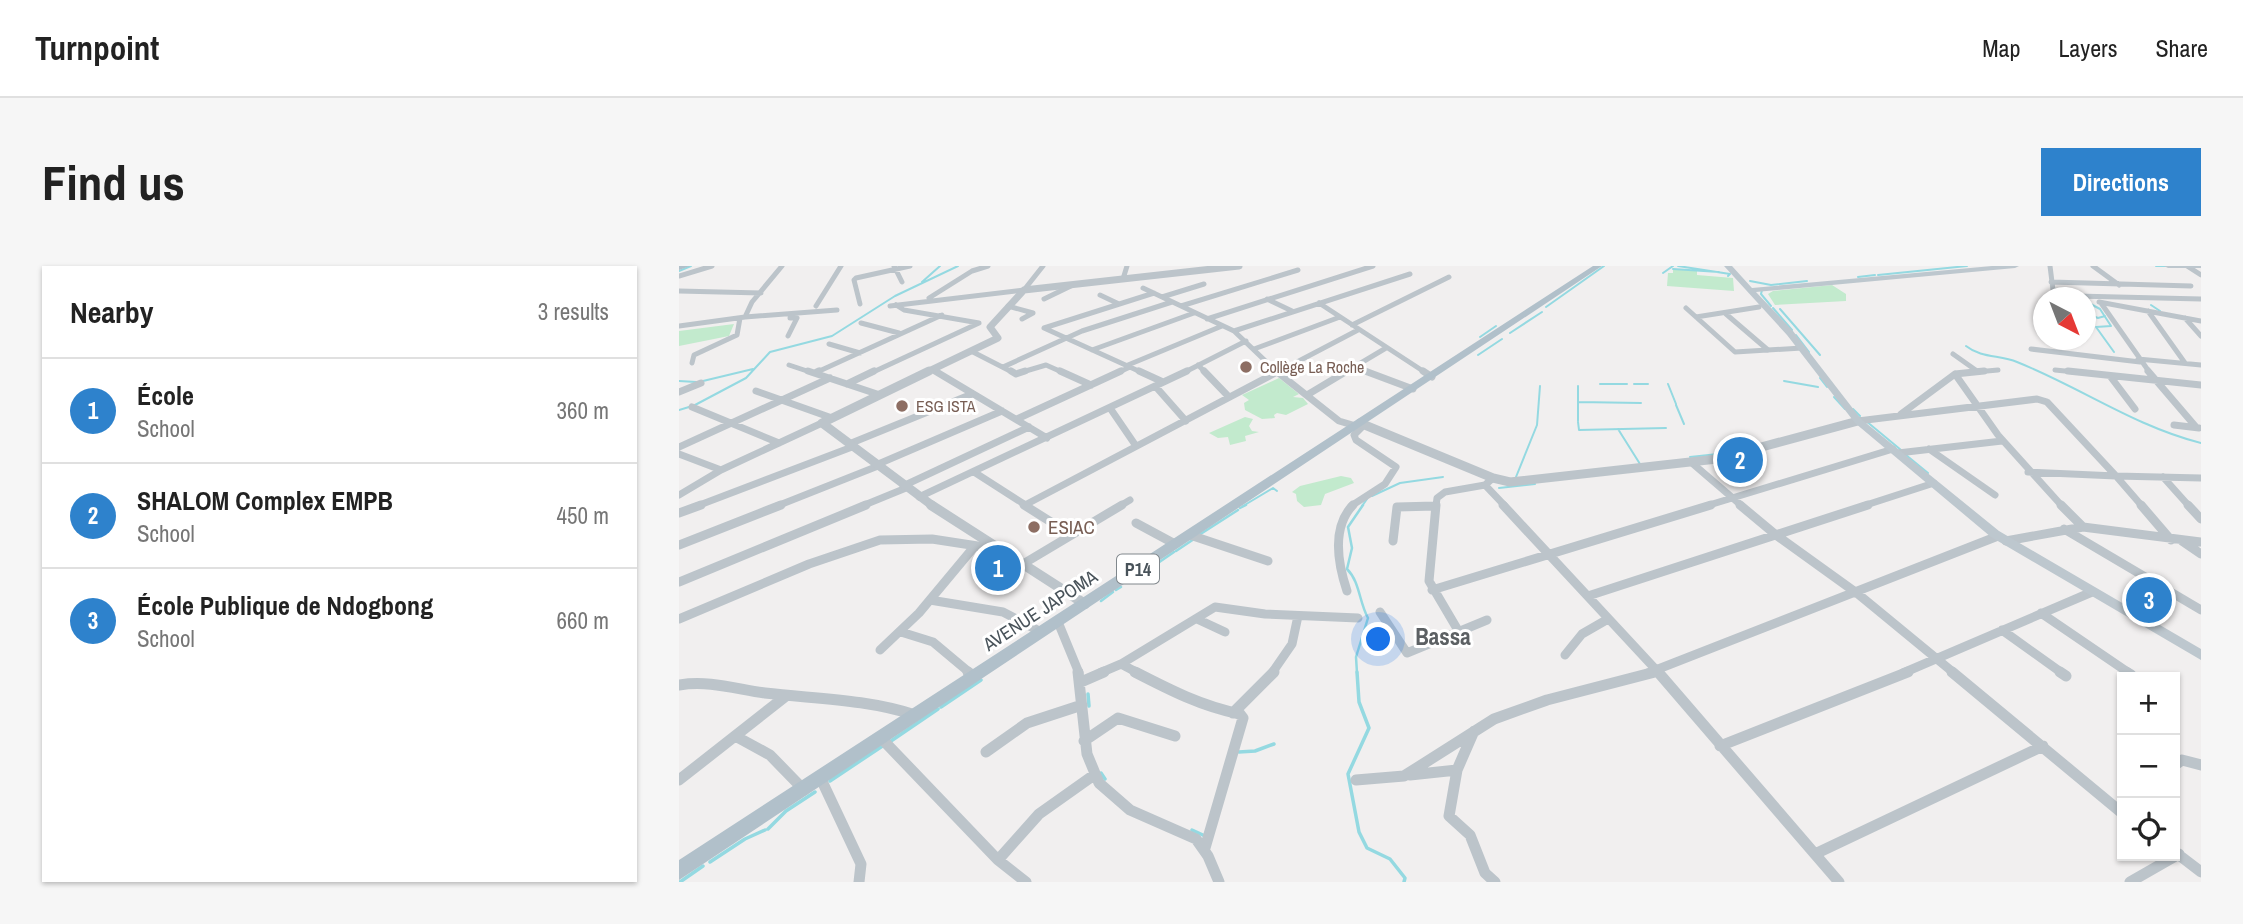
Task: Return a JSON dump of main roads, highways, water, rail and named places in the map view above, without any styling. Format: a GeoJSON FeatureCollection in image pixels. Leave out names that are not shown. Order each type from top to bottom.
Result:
{"type":"FeatureCollection","features":[{"type":"Feature","properties":{"kind":"main road","name":"AVENUE JAPOMA"},"geometry":{"type":"LineString","coordinates":[[679,871],[1598,266]]}},
{"type":"Feature","properties":{"kind":"main road"},"geometry":{"type":"LineString","coordinates":[[1728,266],[1803,348],[1858,421],[2002,539],[2201,655]]}},
{"type":"Feature","properties":{"kind":"main road"},"geometry":{"type":"LineString","coordinates":[[1750,288],[1975,266]]}},
{"type":"Feature","properties":{"kind":"main road"},"geometry":{"type":"LineString","coordinates":[[1750,288],[2015,266]]}},
{"type":"Feature","properties":{"kind":"main road"},"geometry":{"type":"LineString","coordinates":[[2168,266],[2201,267]]}},
{"type":"Feature","properties":{"kind":"waterway"},"geometry":{"type":"LineString","coordinates":[[679,271],[691,266]]}},
{"type":"Feature","properties":{"kind":"waterway"},"geometry":{"type":"LineString","coordinates":[[922,282],[940,266]]}},
{"type":"Feature","properties":{"kind":"waterway"},"geometry":{"type":"LineString","coordinates":[[695,405],[746,378],[770,352],[832,336],[895,296],[958,266]]}},
{"type":"Feature","properties":{"kind":"waterway"},"geometry":{"type":"LineString","coordinates":[[1546,307],[1604,266]]}},
{"type":"Feature","properties":{"kind":"waterway"},"geometry":{"type":"LineString","coordinates":[[1663,273],[1673,266]]}},
{"type":"Feature","properties":{"kind":"waterway"},"geometry":{"type":"LineString","coordinates":[[1678,266],[1716,272]]}},
{"type":"Feature","properties":{"kind":"waterway"},"geometry":{"type":"LineString","coordinates":[[1878,275],[1967,266]]}},
{"type":"Feature","properties":{"kind":"waterway"},"geometry":{"type":"LineString","coordinates":[[2156,266],[2167,266]]}},
{"type":"Feature","properties":{"kind":"waterway"},"geometry":{"type":"LineString","coordinates":[[1673,269],[1716,272]]}},
{"type":"Feature","properties":{"kind":"waterway"},"geometry":{"type":"LineString","coordinates":[[1716,272],[1730,274],[1728,276]]}},
{"type":"Feature","properties":{"kind":"waterway"},"geometry":{"type":"LineString","coordinates":[[1858,277],[1875,275]]}},
{"type":"Feature","properties":{"kind":"waterway"},"geometry":{"type":"LineString","coordinates":[[1750,281],[1771,285],[1807,281]]}},
{"type":"Feature","properties":{"kind":"waterway"},"geometry":{"type":"LineString","coordinates":[[1762,290],[1761,294],[1771,306]]}},
{"type":"Feature","properties":{"kind":"waterway"},"geometry":{"type":"LineString","coordinates":[[2151,305],[2160,311]]}},
{"type":"Feature","properties":{"kind":"waterway"},"geometry":{"type":"LineString","coordinates":[[2096,307],[2105,316]]}},
{"type":"Feature","properties":{"kind":"waterway"},"geometry":{"type":"LineString","coordinates":[[1773,308],[1792,330]]}},
{"type":"Feature","properties":{"kind":"waterway"},"geometry":{"type":"LineString","coordinates":[[1780,309],[1820,355]]}},
{"type":"Feature","properties":{"kind":"waterway"},"geometry":{"type":"LineString","coordinates":[[1510,333],[1542,312]]}},
{"type":"Feature","properties":{"kind":"waterway"},"geometry":{"type":"LineString","coordinates":[[2096,317],[2105,316]]}},
{"type":"Feature","properties":{"kind":"waterway"},"geometry":{"type":"LineString","coordinates":[[2105,316],[2111,326],[2096,327],[2114,352]]}},
{"type":"Feature","properties":{"kind":"waterway"},"geometry":{"type":"LineString","coordinates":[[1480,337],[1496,326]]}},
{"type":"Feature","properties":{"kind":"waterway"},"geometry":{"type":"LineString","coordinates":[[1796,335],[1809,352]]}},
{"type":"Feature","properties":{"kind":"waterway"},"geometry":{"type":"LineString","coordinates":[[1478,355],[1502,339]]}},
{"type":"Feature","properties":{"kind":"waterway"},"geometry":{"type":"LineString","coordinates":[[1966,346],[1978,353],[2017,362],[2153,427],[2201,443]]}},
{"type":"Feature","properties":{"kind":"waterway"},"geometry":{"type":"LineString","coordinates":[[703,381],[753,369]]}},
{"type":"Feature","properties":{"kind":"waterway"},"geometry":{"type":"LineString","coordinates":[[1820,378],[1827,387]]}},
{"type":"Feature","properties":{"kind":"waterway"},"geometry":{"type":"LineString","coordinates":[[679,381],[696,382]]}},
{"type":"Feature","properties":{"kind":"waterway"},"geometry":{"type":"LineString","coordinates":[[1784,381],[1818,387]]}},
{"type":"Feature","properties":{"kind":"waterway"},"geometry":{"type":"LineString","coordinates":[[1600,384],[1627,384]]}},
{"type":"Feature","properties":{"kind":"waterway"},"geometry":{"type":"LineString","coordinates":[[1634,384],[1648,384]]}},
{"type":"Feature","properties":{"kind":"waterway"},"geometry":{"type":"LineString","coordinates":[[1668,384],[1676,404]]}},
{"type":"Feature","properties":{"kind":"waterway"},"geometry":{"type":"LineString","coordinates":[[1516,477],[1537,425],[1540,386]]}},
{"type":"Feature","properties":{"kind":"waterway"},"geometry":{"type":"LineString","coordinates":[[1578,386],[1578,402]]}},
{"type":"Feature","properties":{"kind":"waterway"},"geometry":{"type":"LineString","coordinates":[[1834,397],[1845,409]]}},
{"type":"Feature","properties":{"kind":"waterway"},"geometry":{"type":"LineString","coordinates":[[1578,402],[1641,403]]}},
{"type":"Feature","properties":{"kind":"waterway"},"geometry":{"type":"LineString","coordinates":[[1578,402],[1578,421]]}},
{"type":"Feature","properties":{"kind":"waterway"},"geometry":{"type":"LineString","coordinates":[[1676,405],[1684,424]]}},
{"type":"Feature","properties":{"kind":"waterway"},"geometry":{"type":"LineString","coordinates":[[679,410],[689,407]]}},
{"type":"Feature","properties":{"kind":"waterway"},"geometry":{"type":"LineString","coordinates":[[1853,409],[1860,416]]}},
{"type":"Feature","properties":{"kind":"waterway"},"geometry":{"type":"LineString","coordinates":[[1866,421],[1901,450]]}},
{"type":"Feature","properties":{"kind":"waterway"},"geometry":{"type":"LineString","coordinates":[[1578,422],[1579,430],[1618,429]]}},
{"type":"Feature","properties":{"kind":"waterway"},"geometry":{"type":"LineString","coordinates":[[1618,429],[1666,428]]}},
{"type":"Feature","properties":{"kind":"waterway"},"geometry":{"type":"LineString","coordinates":[[1618,429],[1640,464]]}},
{"type":"Feature","properties":{"kind":"waterway"},"geometry":{"type":"LineString","coordinates":[[1690,457],[1718,454]]}},
{"type":"Feature","properties":{"kind":"waterway"},"geometry":{"type":"LineString","coordinates":[[1906,455],[1928,473]]}},
{"type":"Feature","properties":{"kind":"waterway"},"geometry":{"type":"LineString","coordinates":[[1721,462],[1742,457]]}},
{"type":"Feature","properties":{"kind":"waterway"},"geometry":{"type":"LineString","coordinates":[[1372,496],[1400,483],[1443,477]]}},
{"type":"Feature","properties":{"kind":"waterway"},"geometry":{"type":"LineString","coordinates":[[1499,488],[1535,484]]}},
{"type":"Feature","properties":{"kind":"waterway"},"geometry":{"type":"LineString","coordinates":[[1243,506],[1273,488],[1277,491]]}},
{"type":"Feature","properties":{"kind":"waterway"},"geometry":{"type":"LineString","coordinates":[[1362,506],[1367,499]]}},
{"type":"Feature","properties":{"kind":"waterway"},"geometry":{"type":"LineString","coordinates":[[1240,508],[1246,505]]}},
{"type":"Feature","properties":{"kind":"waterway"},"geometry":{"type":"LineString","coordinates":[[1357,673],[1356,657],[1368,618],[1355,580],[1347,569],[1352,548],[1348,527],[1363,505]]}},
{"type":"Feature","properties":{"kind":"waterway"},"geometry":{"type":"LineString","coordinates":[[1199,535],[1238,510]]}},
{"type":"Feature","properties":{"kind":"waterway"},"geometry":{"type":"LineString","coordinates":[[1176,551],[1194,539]]}},
{"type":"Feature","properties":{"kind":"waterway"},"geometry":{"type":"LineString","coordinates":[[1136,578],[1174,552]]}},
{"type":"Feature","properties":{"kind":"waterway"},"geometry":{"type":"LineString","coordinates":[[1116,590],[1121,587]]}},
{"type":"Feature","properties":{"kind":"waterway"},"geometry":{"type":"LineString","coordinates":[[1101,601],[1113,592]]}},
{"type":"Feature","properties":{"kind":"waterway"},"geometry":{"type":"LineString","coordinates":[[1357,672],[1359,702],[1369,728],[1348,774],[1359,832],[1367,848],[1390,859],[1405,878],[1404,882]]}},
{"type":"Feature","properties":{"kind":"waterway"},"geometry":{"type":"LineString","coordinates":[[941,707],[981,680]]}},
{"type":"Feature","properties":{"kind":"waterway"},"geometry":{"type":"LineString","coordinates":[[1088,694],[1089,706]]}},
{"type":"Feature","properties":{"kind":"waterway"},"geometry":{"type":"LineString","coordinates":[[891,741],[938,709]]}},
{"type":"Feature","properties":{"kind":"waterway"},"geometry":{"type":"LineString","coordinates":[[1239,752],[1255,751],[1274,744]]}},
{"type":"Feature","properties":{"kind":"waterway"},"geometry":{"type":"LineString","coordinates":[[830,781],[884,745]]}},
{"type":"Feature","properties":{"kind":"waterway"},"geometry":{"type":"LineString","coordinates":[[1101,773],[1105,779]]}},
{"type":"Feature","properties":{"kind":"waterway"},"geometry":{"type":"LineString","coordinates":[[768,829],[786,811],[815,792]]}},
{"type":"Feature","properties":{"kind":"waterway"},"geometry":{"type":"LineString","coordinates":[[710,862],[745,839],[765,830]]}},
{"type":"Feature","properties":{"kind":"waterway"},"geometry":{"type":"LineString","coordinates":[[1192,830],[1205,836]]}},
{"type":"Feature","properties":{"kind":"waterway"},"geometry":{"type":"LineString","coordinates":[[680,882],[703,866]]}},
{"type":"Feature","properties":{"kind":"place","name":"Collège La Roche"},"geometry":{"type":"Point","coordinates":[1246,367]}},
{"type":"Feature","properties":{"kind":"place","name":"ESG ISTA"},"geometry":{"type":"Point","coordinates":[902,406]}},
{"type":"Feature","properties":{"kind":"place","name":"SHALOM Complex EMPB"},"geometry":{"type":"Point","coordinates":[1740,460]}},
{"type":"Feature","properties":{"kind":"place","name":"ESIAC"},"geometry":{"type":"Point","coordinates":[1034,527]}},
{"type":"Feature","properties":{"kind":"place","name":"École"},"geometry":{"type":"Point","coordinates":[998,568]}},
{"type":"Feature","properties":{"kind":"place","name":"École Publique de Ndogbong"},"geometry":{"type":"Point","coordinates":[2149,600]}},
{"type":"Feature","properties":{"kind":"district","name":"Bassa"},"geometry":{"type":"Point","coordinates":[1443,636]}}]}
